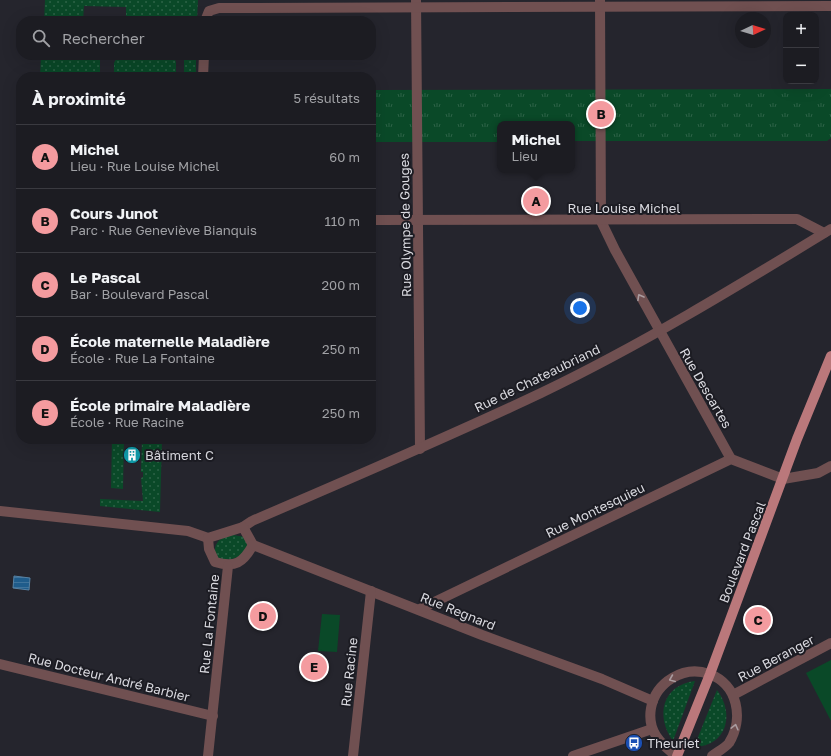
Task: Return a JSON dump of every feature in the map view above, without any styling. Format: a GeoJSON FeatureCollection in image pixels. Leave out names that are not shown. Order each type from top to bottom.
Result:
{"type":"FeatureCollection","features":[{"type":"Feature","properties":{"kind":"main road","name":"Boulevard Pascal"},"geometry":{"type":"LineString","coordinates":[[677,756],[710,674],[831,356]]}},
{"type":"Feature","properties":{"kind":"street"},"geometry":{"type":"LineString","coordinates":[[601,3],[601,221]]}},
{"type":"Feature","properties":{"kind":"street"},"geometry":{"type":"LineString","coordinates":[[206,16],[209,10],[219,8],[416,4],[694,3],[831,6]]}},
{"type":"Feature","properties":{"kind":"street","name":"Rue Olympe de Gouges"},"geometry":{"type":"LineString","coordinates":[[416,4],[420,449]]}},
{"type":"Feature","properties":{"kind":"street"},"geometry":{"type":"LineString","coordinates":[[203,72],[204,60]]}},
{"type":"Feature","properties":{"kind":"street","name":"Rue Louise Michel"},"geometry":{"type":"LineString","coordinates":[[376,220],[601,221],[797,219],[828,231]]}},
{"type":"Feature","properties":{"kind":"street","name":"Rue Descartes"},"geometry":{"type":"LineString","coordinates":[[601,221],[659,331],[731,458]]}},
{"type":"Feature","properties":{"kind":"street","name":"Rue de Chateaubriand"},"geometry":{"type":"LineString","coordinates":[[244,526],[259,518],[420,449],[542,392],[659,331],[828,231]]}},
{"type":"Feature","properties":{"kind":"street"},"geometry":{"type":"LineString","coordinates":[[731,458],[783,479],[818,473],[831,466]]}},
{"type":"Feature","properties":{"kind":"street","name":"Rue Montesquieu"},"geometry":{"type":"LineString","coordinates":[[420,610],[731,458]]}},
{"type":"Feature","properties":{"kind":"street"},"geometry":{"type":"LineString","coordinates":[[0,511],[188,531],[208,538],[244,526],[253,545],[246,558],[228,566],[216,562],[209,549],[208,538]]}},
{"type":"Feature","properties":{"kind":"street","name":"Rue Regnard"},"geometry":{"type":"LineString","coordinates":[[253,545],[482,635],[602,679],[653,701]]}},
{"type":"Feature","properties":{"kind":"street","name":"Rue La Fontaine"},"geometry":{"type":"LineString","coordinates":[[208,756],[228,566]]}},
{"type":"Feature","properties":{"kind":"street","name":"Rue Racine"},"geometry":{"type":"LineString","coordinates":[[353,756],[371,591]]}},
{"type":"Feature","properties":{"kind":"street","name":"Rue Beranger"},"geometry":{"type":"LineString","coordinates":[[733,695],[831,643]]}},
{"type":"Feature","properties":{"kind":"street","name":"Rue Docteur André Barbier"},"geometry":{"type":"LineString","coordinates":[[0,664],[213,716]]}},
{"type":"Feature","properties":{"kind":"street"},"geometry":{"type":"LineString","coordinates":[[677,756],[661,744],[652,729],[650,715],[653,701],[660,689],[671,678],[692,672],[710,674],[725,684],[733,695],[738,709],[737,728],[728,744],[712,756]]}},
{"type":"Feature","properties":{"kind":"street"},"geometry":{"type":"LineString","coordinates":[[573,756],[652,729]]}},
{"type":"Feature","properties":{"kind":"green space"},"geometry":{"type":"Polygon","coordinates":[[[45,0],[198,0],[197,16],[126,16],[126,7],[84,6],[83,16],[44,16],[45,0]]]}},
{"type":"Feature","properties":{"kind":"green space"},"geometry":{"type":"Polygon","coordinates":[[[41,60],[100,60],[100,72],[40,72],[41,60]]]}},
{"type":"Feature","properties":{"kind":"green space"},"geometry":{"type":"Polygon","coordinates":[[[116,60],[175,60],[176,72],[114,72],[116,60]]]}},
{"type":"Feature","properties":{"kind":"green space"},"geometry":{"type":"Polygon","coordinates":[[[184,60],[196,60],[196,72],[184,72],[184,60]]]}},
{"type":"Feature","properties":{"kind":"green space"},"geometry":{"type":"Polygon","coordinates":[[[831,89],[831,138],[827,141],[575,141],[575,121],[497,121],[497,142],[376,142],[376,90],[831,89]]]}},
{"type":"Feature","properties":{"kind":"green space"},"geometry":{"type":"Polygon","coordinates":[[[112,444],[124,444],[123,489],[111,488],[112,444]]]}},
{"type":"Feature","properties":{"kind":"green space"},"geometry":{"type":"Polygon","coordinates":[[[142,444],[162,444],[160,512],[100,506],[100,499],[143,501],[141,478],[143,477],[143,472],[141,472],[142,444]]]}},
{"type":"Feature","properties":{"kind":"green space"},"geometry":{"type":"Polygon","coordinates":[[[233,535],[246,537],[246,549],[243,553],[239,556],[228,559],[216,557],[216,544],[224,537],[233,535]]]}},
{"type":"Feature","properties":{"kind":"green space"},"geometry":{"type":"Polygon","coordinates":[[[322,614],[340,615],[337,652],[318,651],[322,614]]]}},
{"type":"Feature","properties":{"kind":"green space"},"geometry":{"type":"Polygon","coordinates":[[[831,660],[831,721],[806,673],[831,660]]]}},
{"type":"Feature","properties":{"kind":"green space"},"geometry":{"type":"Polygon","coordinates":[[[695,681],[673,741],[664,722],[663,712],[665,703],[669,695],[675,689],[684,684],[695,681]]]}},
{"type":"Feature","properties":{"kind":"green space"},"geometry":{"type":"Polygon","coordinates":[[[717,690],[723,699],[726,709],[725,727],[721,735],[714,741],[705,745],[694,747],[717,690]]]}},
{"type":"Feature","properties":{"kind":"water"},"geometry":{"type":"Polygon","coordinates":[[[14,576],[30,578],[29,590],[13,588],[14,576]]]}},
{"type":"Feature","properties":{"kind":"place","name":"Cours Junot"},"geometry":{"type":"Point","coordinates":[601,114]}},
{"type":"Feature","properties":{"kind":"place","name":"Michel"},"geometry":{"type":"Point","coordinates":[536,201]}},
{"type":"Feature","properties":{"kind":"place","name":"Bâtiment C"},"geometry":{"type":"Point","coordinates":[132,455]}},
{"type":"Feature","properties":{"kind":"place","name":"École maternelle Maladière"},"geometry":{"type":"Point","coordinates":[263,616]}},
{"type":"Feature","properties":{"kind":"place","name":"Le Pascal"},"geometry":{"type":"Point","coordinates":[758,620]}},
{"type":"Feature","properties":{"kind":"place","name":"École primaire Maladière"},"geometry":{"type":"Point","coordinates":[314,667]}},
{"type":"Feature","properties":{"kind":"place","name":"Theuriet"},"geometry":{"type":"Point","coordinates":[634,743]}}]}
